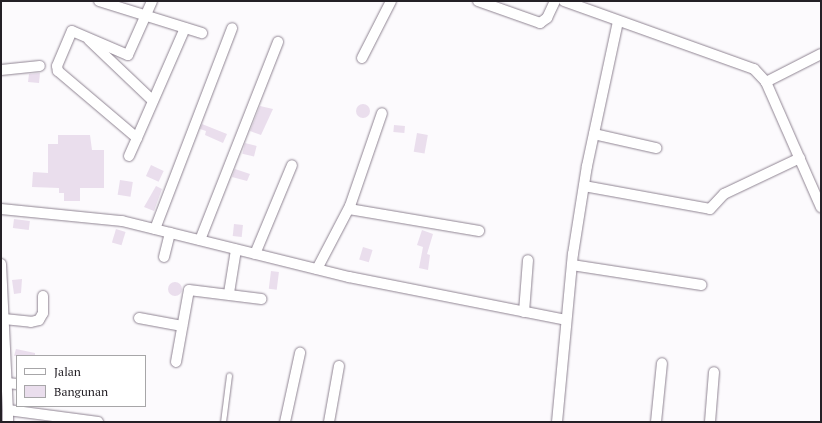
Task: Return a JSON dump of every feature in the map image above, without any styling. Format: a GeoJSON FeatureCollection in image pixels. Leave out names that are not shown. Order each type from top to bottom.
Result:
{"type":"FeatureCollection","features":[{"type":"Feature","properties":{"kind":"street"},"geometry":{"type":"LineString","coordinates":[[121,71],[152,1]]}},
{"type":"Feature","properties":{"kind":"street"},"geometry":{"type":"LineString","coordinates":[[362,58],[391,1]]}},
{"type":"Feature","properties":{"kind":"street"},"geometry":{"type":"LineString","coordinates":[[478,1],[540,23],[547,18],[555,1]]}},
{"type":"Feature","properties":{"kind":"street"},"geometry":{"type":"LineString","coordinates":[[564,1],[618,22],[754,69],[766,82],[821,207]]}},
{"type":"Feature","properties":{"kind":"street"},"geometry":{"type":"LineString","coordinates":[[103,2],[202,33]]}},
{"type":"Feature","properties":{"kind":"street"},"geometry":{"type":"LineString","coordinates":[[557,422],[572,265],[584,186],[618,22]]}},
{"type":"Feature","properties":{"kind":"street"},"geometry":{"type":"LineString","coordinates":[[129,156],[184,28]]}},
{"type":"Feature","properties":{"kind":"street"},"geometry":{"type":"LineString","coordinates":[[155,229],[232,28]]}},
{"type":"Feature","properties":{"kind":"street"},"geometry":{"type":"LineString","coordinates":[[128,56],[84,35],[71,33],[58,63],[58,71],[137,138]]}},
{"type":"Feature","properties":{"kind":"street"},"geometry":{"type":"LineString","coordinates":[[84,35],[153,101]]}},
{"type":"Feature","properties":{"kind":"street"},"geometry":{"type":"LineString","coordinates":[[200,240],[278,42]]}},
{"type":"Feature","properties":{"kind":"street"},"geometry":{"type":"LineString","coordinates":[[766,82],[821,54]]}},
{"type":"Feature","properties":{"kind":"street"},"geometry":{"type":"LineString","coordinates":[[1,70],[40,66]]}},
{"type":"Feature","properties":{"kind":"street"},"geometry":{"type":"LineString","coordinates":[[317,269],[349,208],[382,113]]}},
{"type":"Feature","properties":{"kind":"street"},"geometry":{"type":"LineString","coordinates":[[594,134],[656,148]]}},
{"type":"Feature","properties":{"kind":"street"},"geometry":{"type":"LineString","coordinates":[[584,186],[710,209],[724,194],[800,158]]}},
{"type":"Feature","properties":{"kind":"street"},"geometry":{"type":"LineString","coordinates":[[255,254],[292,165]]}},
{"type":"Feature","properties":{"kind":"street"},"geometry":{"type":"LineString","coordinates":[[349,208],[479,231]]}},
{"type":"Feature","properties":{"kind":"street"},"geometry":{"type":"LineString","coordinates":[[1,209],[122,221],[317,269],[566,320]]}},
{"type":"Feature","properties":{"kind":"street"},"geometry":{"type":"LineString","coordinates":[[164,257],[170,233]]}},
{"type":"Feature","properties":{"kind":"street"},"geometry":{"type":"LineString","coordinates":[[228,293],[236,250]]}},
{"type":"Feature","properties":{"kind":"street"},"geometry":{"type":"LineString","coordinates":[[524,312],[528,260]]}},
{"type":"Feature","properties":{"kind":"street"},"geometry":{"type":"LineString","coordinates":[[1,264],[8,381],[8,422]]}},
{"type":"Feature","properties":{"kind":"street"},"geometry":{"type":"LineString","coordinates":[[572,265],[700,286]]}},
{"type":"Feature","properties":{"kind":"street"},"geometry":{"type":"LineString","coordinates":[[176,362],[189,290],[228,293],[261,299]]}},
{"type":"Feature","properties":{"kind":"street"},"geometry":{"type":"LineString","coordinates":[[4,319],[31,322],[39,320],[43,313],[43,296]]}},
{"type":"Feature","properties":{"kind":"street"},"geometry":{"type":"LineString","coordinates":[[139,318],[182,326]]}},
{"type":"Feature","properties":{"kind":"street"},"geometry":{"type":"LineString","coordinates":[[285,422],[300,353]]}},
{"type":"Feature","properties":{"kind":"street"},"geometry":{"type":"LineString","coordinates":[[656,422],[662,363]]}},
{"type":"Feature","properties":{"kind":"street"},"geometry":{"type":"LineString","coordinates":[[329,422],[339,366]]}},
{"type":"Feature","properties":{"kind":"street"},"geometry":{"type":"LineString","coordinates":[[710,422],[714,372]]}},
{"type":"Feature","properties":{"kind":"street"},"geometry":{"type":"LineString","coordinates":[[8,410],[98,422]]}},
{"type":"Feature","properties":{"kind":"lane"},"geometry":{"type":"LineString","coordinates":[[223,422],[228,375]]}},
{"type":"Feature","properties":{"kind":"building"},"geometry":{"type":"Polygon","coordinates":[[[40,73],[39,83],[28,82],[29,74],[40,73]]]}},
{"type":"Feature","properties":{"kind":"building"},"geometry":{"type":"Polygon","coordinates":[[[363,104],[368,106],[370,111],[368,116],[363,118],[358,116],[356,111],[358,106],[363,104]]]}},
{"type":"Feature","properties":{"kind":"building"},"geometry":{"type":"Polygon","coordinates":[[[260,106],[273,109],[261,135],[250,131],[260,106]]]}},
{"type":"Feature","properties":{"kind":"building"},"geometry":{"type":"Polygon","coordinates":[[[202,124],[227,134],[223,143],[205,135],[206,131],[200,129],[202,124]]]}},
{"type":"Feature","properties":{"kind":"building"},"geometry":{"type":"Polygon","coordinates":[[[394,125],[405,126],[404,133],[393,132],[394,125]]]}},
{"type":"Feature","properties":{"kind":"building"},"geometry":{"type":"Polygon","coordinates":[[[417,133],[428,135],[425,154],[414,152],[417,133]]]}},
{"type":"Feature","properties":{"kind":"building"},"geometry":{"type":"Polygon","coordinates":[[[58,135],[90,135],[92,150],[104,150],[104,188],[80,188],[80,201],[64,201],[64,193],[59,193],[59,188],[32,187],[33,172],[48,173],[48,144],[58,144],[58,135]]]}},
{"type":"Feature","properties":{"kind":"building"},"geometry":{"type":"Polygon","coordinates":[[[245,143],[257,146],[254,157],[242,154],[245,143]]]}},
{"type":"Feature","properties":{"kind":"building"},"geometry":{"type":"Polygon","coordinates":[[[151,165],[164,171],[159,182],[146,176],[151,165]]]}},
{"type":"Feature","properties":{"kind":"building"},"geometry":{"type":"Polygon","coordinates":[[[235,169],[250,174],[247,181],[232,177],[235,169]]]}},
{"type":"Feature","properties":{"kind":"building"},"geometry":{"type":"Polygon","coordinates":[[[120,180],[133,182],[130,197],[118,195],[120,180]]]}},
{"type":"Feature","properties":{"kind":"building"},"geometry":{"type":"Polygon","coordinates":[[[156,186],[162,189],[154,211],[144,207],[156,186]]]}},
{"type":"Feature","properties":{"kind":"building"},"geometry":{"type":"Polygon","coordinates":[[[14,219],[30,221],[29,230],[13,228],[14,219]]]}},
{"type":"Feature","properties":{"kind":"building"},"geometry":{"type":"Polygon","coordinates":[[[234,224],[243,225],[242,237],[233,236],[234,224]]]}},
{"type":"Feature","properties":{"kind":"building"},"geometry":{"type":"Polygon","coordinates":[[[116,229],[126,232],[121,245],[112,242],[116,229]]]}},
{"type":"Feature","properties":{"kind":"building"},"geometry":{"type":"Polygon","coordinates":[[[422,230],[433,234],[427,254],[430,255],[428,270],[419,268],[423,247],[417,245],[422,230]]]}},
{"type":"Feature","properties":{"kind":"building"},"geometry":{"type":"Polygon","coordinates":[[[363,247],[373,250],[369,262],[359,259],[363,247]]]}},
{"type":"Feature","properties":{"kind":"building"},"geometry":{"type":"Polygon","coordinates":[[[271,271],[279,272],[277,290],[269,289],[271,271]]]}},
{"type":"Feature","properties":{"kind":"building"},"geometry":{"type":"Polygon","coordinates":[[[22,279],[21,293],[14,294],[12,280],[22,279]]]}},
{"type":"Feature","properties":{"kind":"building"},"geometry":{"type":"Polygon","coordinates":[[[172,282],[178,282],[182,286],[182,292],[178,296],[172,296],[168,292],[168,286],[172,282]]]}},
{"type":"Feature","properties":{"kind":"building"},"geometry":{"type":"Polygon","coordinates":[[[16,349],[35,353],[35,355],[14,356],[16,349]]]}}]}
